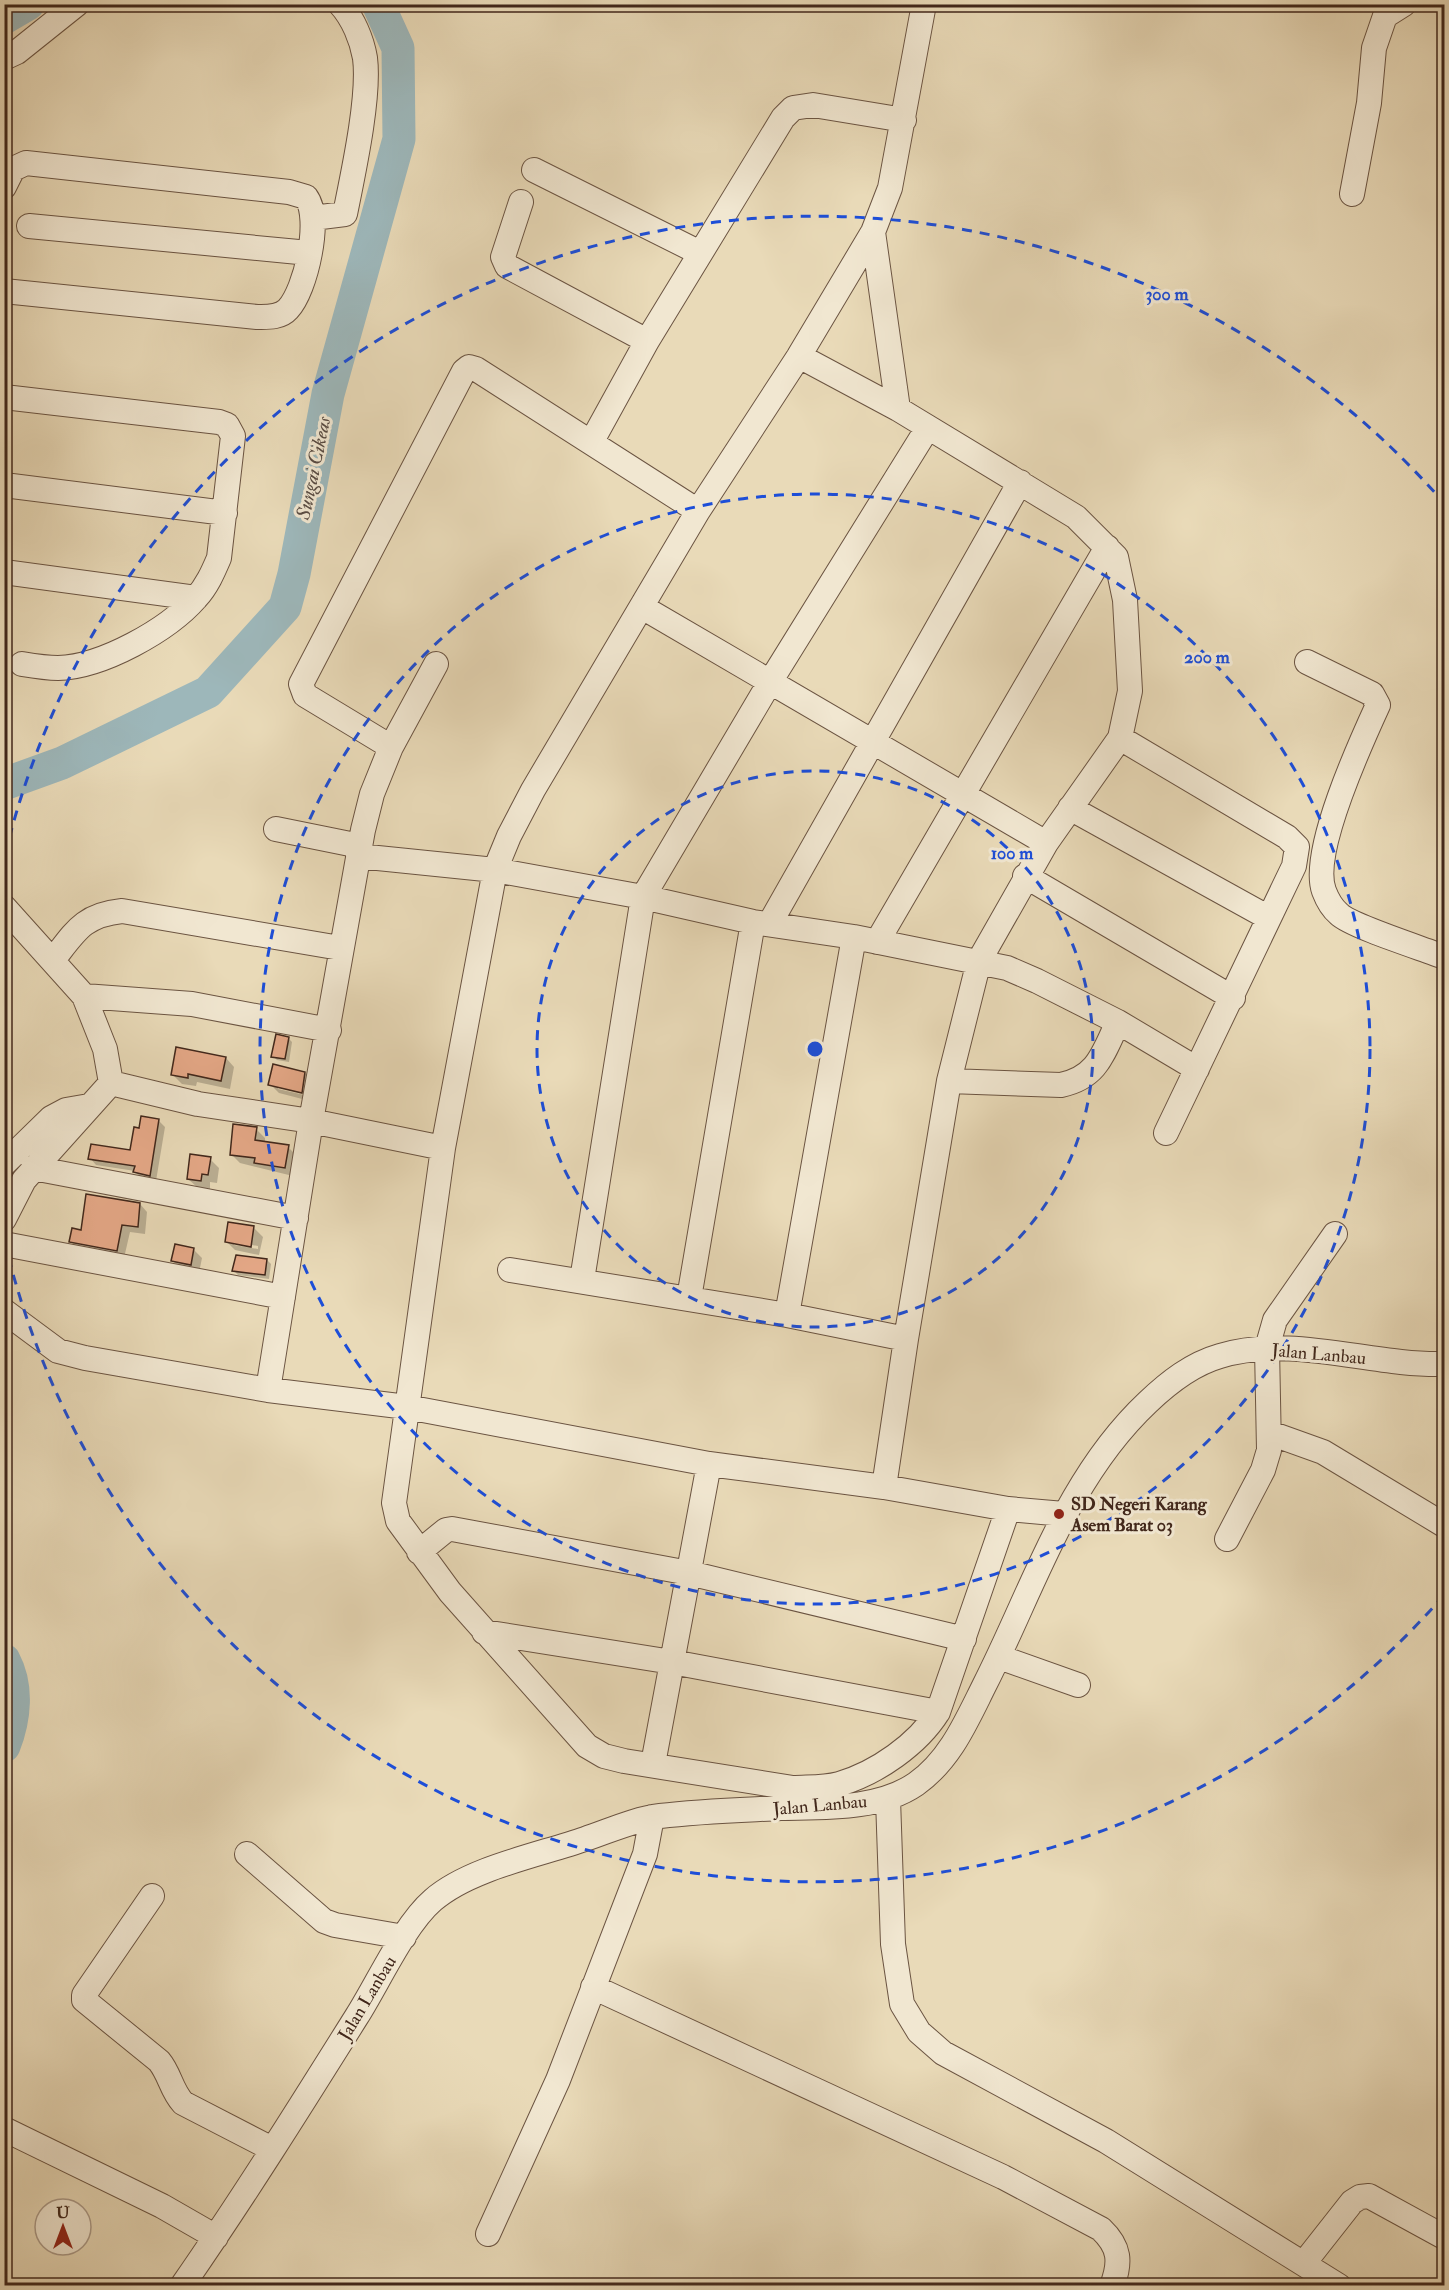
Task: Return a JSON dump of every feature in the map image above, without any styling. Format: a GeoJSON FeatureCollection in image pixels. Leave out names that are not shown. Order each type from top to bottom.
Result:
{"type":"FeatureCollection","features":[{"type":"Feature","properties":{"kind":"street"},"geometry":{"type":"LineString","coordinates":[[4,58],[17,52],[77,4]]}},
{"type":"Feature","properties":{"kind":"street"},"geometry":{"type":"LineString","coordinates":[[313,218],[345,214],[364,94],[365,59],[359,37],[340,4]]}},
{"type":"Feature","properties":{"kind":"street"},"geometry":{"type":"LineString","coordinates":[[924,4],[891,188],[873,232],[799,356],[698,511],[522,810],[495,870],[443,1148],[394,1503],[398,1521],[419,1552],[484,1632],[587,1746],[604,1756],[624,1761],[794,1788],[839,1784],[885,1763],[931,1723],[938,1712],[1008,1509]]}},
{"type":"Feature","properties":{"kind":"street"},"geometry":{"type":"LineString","coordinates":[[1352,194],[1369,102],[1374,48],[1385,16],[1404,4]]}},
{"type":"Feature","properties":{"kind":"street"},"geometry":{"type":"LineString","coordinates":[[591,441],[647,341],[783,118],[793,108],[813,105],[904,120]]}},
{"type":"Feature","properties":{"kind":"street"},"geometry":{"type":"LineString","coordinates":[[4,187],[13,169],[26,163],[300,195],[311,203],[313,218],[303,280],[288,309],[280,315],[269,317],[4,291]]}},
{"type":"Feature","properties":{"kind":"street"},"geometry":{"type":"LineString","coordinates":[[534,170],[700,254]]}},
{"type":"Feature","properties":{"kind":"street"},"geometry":{"type":"LineString","coordinates":[[521,202],[502,256],[507,266],[647,341]]}},
{"type":"Feature","properties":{"kind":"street"},"geometry":{"type":"LineString","coordinates":[[29,226],[309,253]]}},
{"type":"Feature","properties":{"kind":"street"},"geometry":{"type":"LineString","coordinates":[[873,232],[898,409]]}},
{"type":"Feature","properties":{"kind":"street"},"geometry":{"type":"LineString","coordinates":[[799,356],[898,409],[927,429],[1076,517],[1116,557],[1126,608],[1130,691],[1129,708],[1120,738],[1025,876],[979,962],[949,1081],[884,1488]]}},
{"type":"Feature","properties":{"kind":"street"},"geometry":{"type":"LineString","coordinates":[[391,747],[305,695],[302,684],[464,371],[469,367],[476,369],[591,441],[698,511]]}},
{"type":"Feature","properties":{"kind":"street"},"geometry":{"type":"LineString","coordinates":[[4,397],[226,425],[233,436],[219,558],[212,574],[196,598],[179,615],[133,645],[90,662],[61,668],[21,663]]}},
{"type":"Feature","properties":{"kind":"street"},"geometry":{"type":"LineString","coordinates":[[582,1280],[643,897],[770,682],[927,429]]}},
{"type":"Feature","properties":{"kind":"street"},"geometry":{"type":"LineString","coordinates":[[689,1298],[761,922],[874,741],[1020,482]]}},
{"type":"Feature","properties":{"kind":"street"},"geometry":{"type":"LineString","coordinates":[[4,484],[225,513]]}},
{"type":"Feature","properties":{"kind":"street"},"geometry":{"type":"LineString","coordinates":[[787,1315],[865,940],[961,793],[1107,547]]}},
{"type":"Feature","properties":{"kind":"street"},"geometry":{"type":"LineString","coordinates":[[4,572],[196,598]]}},
{"type":"Feature","properties":{"kind":"street"},"geometry":{"type":"LineString","coordinates":[[642,607],[1046,843]]}},
{"type":"Feature","properties":{"kind":"street"},"geometry":{"type":"LineString","coordinates":[[1307,662],[1372,694],[1378,705],[1337,802],[1324,860],[1323,891],[1345,919],[1444,957]]}},
{"type":"Feature","properties":{"kind":"street"},"geometry":{"type":"LineString","coordinates":[[268,1390],[311,1121],[329,1030],[340,948],[372,794],[391,747],[436,663]]}},
{"type":"Feature","properties":{"kind":"street"},"geometry":{"type":"LineString","coordinates":[[1120,738],[1293,842],[1297,847],[1297,856],[1233,998],[1166,1133]]}},
{"type":"Feature","properties":{"kind":"street"},"geometry":{"type":"LineString","coordinates":[[1070,808],[1269,918]]}},
{"type":"Feature","properties":{"kind":"street"},"geometry":{"type":"LineString","coordinates":[[276,829],[359,851],[495,870],[1006,968],[1118,1022],[1197,1069]]}},
{"type":"Feature","properties":{"kind":"street"},"geometry":{"type":"LineString","coordinates":[[1025,876],[1233,998]]}},
{"type":"Feature","properties":{"kind":"street"},"geometry":{"type":"LineString","coordinates":[[4,907],[84,996],[105,1049],[111,1083],[33,1168],[18,1190],[4,1219]]}},
{"type":"Feature","properties":{"kind":"street"},"geometry":{"type":"LineString","coordinates":[[53,960],[82,923],[106,913],[122,911],[340,948]]}},
{"type":"Feature","properties":{"kind":"street"},"geometry":{"type":"LineString","coordinates":[[84,996],[192,1004],[329,1030]]}},
{"type":"Feature","properties":{"kind":"street"},"geometry":{"type":"LineString","coordinates":[[949,1081],[1061,1085],[1076,1082],[1086,1077],[1099,1061],[1118,1022]]}},
{"type":"Feature","properties":{"kind":"street"},"geometry":{"type":"LineString","coordinates":[[111,1083],[198,1104],[311,1121],[443,1148]]}},
{"type":"Feature","properties":{"kind":"street"},"geometry":{"type":"LineString","coordinates":[[4,1164],[51,1118],[66,1110],[92,1106]]}},
{"type":"Feature","properties":{"kind":"street"},"geometry":{"type":"LineString","coordinates":[[33,1168],[296,1218]]}},
{"type":"Feature","properties":{"kind":"street"},"geometry":{"type":"LineString","coordinates":[[1227,1539],[1263,1470],[1270,1433],[1268,1348],[1275,1320],[1335,1234]]}},
{"type":"Feature","properties":{"kind":"street"},"geometry":{"type":"LineString","coordinates":[[4,1244],[283,1297]]}},
{"type":"Feature","properties":{"kind":"street"},"geometry":{"type":"LineString","coordinates":[[510,1270],[787,1315],[906,1339]]}},
{"type":"Feature","properties":{"kind":"street"},"geometry":{"type":"LineString","coordinates":[[4,1311],[58,1351],[85,1358],[268,1390],[407,1407],[709,1464],[884,1488],[1008,1509],[1064,1514]]}},
{"type":"Feature","properties":{"kind":"street","name":"Jalan Lanbau"},"geometry":{"type":"LineString","coordinates":[[182,2286],[272,2149],[404,1937],[433,1900],[469,1878],[652,1817],[813,1808],[888,1799],[913,1786],[933,1770],[955,1743],[999,1657],[1064,1514],[1101,1454],[1128,1421],[1182,1373],[1221,1356],[1268,1348],[1311,1350],[1420,1365],[1444,1364]]}},
{"type":"Feature","properties":{"kind":"street"},"geometry":{"type":"LineString","coordinates":[[1270,1433],[1323,1452],[1444,1525]]}},
{"type":"Feature","properties":{"kind":"street"},"geometry":{"type":"LineString","coordinates":[[653,1764],[709,1464]]}},
{"type":"Feature","properties":{"kind":"street"},"geometry":{"type":"LineString","coordinates":[[419,1552],[446,1530],[452,1529],[689,1573],[964,1639]]}},
{"type":"Feature","properties":{"kind":"street"},"geometry":{"type":"LineString","coordinates":[[484,1632],[672,1662],[938,1712]]}},
{"type":"Feature","properties":{"kind":"street"},"geometry":{"type":"LineString","coordinates":[[999,1657],[1078,1685]]}},
{"type":"Feature","properties":{"kind":"street"},"geometry":{"type":"LineString","coordinates":[[888,1799],[893,1944],[902,2004],[919,2032],[943,2053],[1106,2142],[1339,2286]]}},
{"type":"Feature","properties":{"kind":"street"},"geometry":{"type":"LineString","coordinates":[[488,2234],[558,2080],[645,1854],[652,1817]]}},
{"type":"Feature","properties":{"kind":"street"},"geometry":{"type":"LineString","coordinates":[[246,1854],[324,1921],[404,1937]]}},
{"type":"Feature","properties":{"kind":"street"},"geometry":{"type":"LineString","coordinates":[[152,1896],[84,1995],[84,2000],[159,2061],[168,2073],[174,2093],[183,2103],[272,2149]]}},
{"type":"Feature","properties":{"kind":"street"},"geometry":{"type":"LineString","coordinates":[[593,1986],[1004,2177],[1101,2229],[1112,2239],[1117,2250],[1118,2270],[1112,2286]]}},
{"type":"Feature","properties":{"kind":"street"},"geometry":{"type":"LineString","coordinates":[[5,2129],[162,2206],[216,2237]]}},
{"type":"Feature","properties":{"kind":"street"},"geometry":{"type":"LineString","coordinates":[[1304,2263],[1352,2202],[1360,2197],[1369,2196],[1444,2237]]}},
{"type":"Feature","properties":{"kind":"building"},"geometry":{"type":"Polygon","coordinates":[[[276,1034],[289,1037],[285,1059],[271,1057],[276,1034]]]}},
{"type":"Feature","properties":{"kind":"building"},"geometry":{"type":"Polygon","coordinates":[[[176,1047],[226,1057],[221,1081],[188,1074],[188,1078],[171,1075],[176,1047]]]}},
{"type":"Feature","properties":{"kind":"building"},"geometry":{"type":"Polygon","coordinates":[[[273,1064],[305,1072],[302,1093],[268,1085],[273,1064]]]}},
{"type":"Feature","properties":{"kind":"building"},"geometry":{"type":"Polygon","coordinates":[[[141,1116],[159,1119],[150,1176],[133,1172],[135,1166],[88,1159],[91,1144],[130,1150],[134,1127],[139,1128],[141,1116]]]}},
{"type":"Feature","properties":{"kind":"building"},"geometry":{"type":"Polygon","coordinates":[[[233,1124],[257,1127],[255,1140],[289,1145],[285,1168],[254,1163],[255,1158],[230,1155],[233,1124]]]}},
{"type":"Feature","properties":{"kind":"building"},"geometry":{"type":"Polygon","coordinates":[[[190,1154],[211,1157],[208,1175],[202,1174],[201,1181],[187,1179],[190,1154]]]}},
{"type":"Feature","properties":{"kind":"building"},"geometry":{"type":"Polygon","coordinates":[[[86,1194],[140,1203],[138,1227],[122,1225],[117,1251],[69,1242],[72,1228],[81,1230],[86,1194]]]}},
{"type":"Feature","properties":{"kind":"building"},"geometry":{"type":"Polygon","coordinates":[[[228,1222],[254,1226],[251,1247],[225,1242],[228,1222]]]}},
{"type":"Feature","properties":{"kind":"building"},"geometry":{"type":"Polygon","coordinates":[[[175,1244],[194,1248],[191,1265],[171,1261],[175,1244]]]}},
{"type":"Feature","properties":{"kind":"building"},"geometry":{"type":"Polygon","coordinates":[[[236,1255],[267,1259],[265,1275],[232,1271],[236,1255]]]}},
{"type":"Feature","properties":{"kind":"waterway","name":"Sungai Cikeas"},"geometry":{"type":"LineString","coordinates":[[4,18],[28,4]]}},
{"type":"Feature","properties":{"kind":"waterway","name":"Sungai Cikeas"},"geometry":{"type":"LineString","coordinates":[[4,784],[62,763],[208,692],[285,607],[294,574],[328,394],[399,139],[398,48],[378,4]]}},
{"type":"Feature","properties":{"kind":"waterway","name":"Sungai Cikeas"},"geometry":{"type":"LineString","coordinates":[[4,1660],[13,1691],[13,1713],[4,1746]]}},
{"type":"Feature","properties":{"kind":"place","name":"SD Negeri Karang Asem Barat 03"},"geometry":{"type":"Point","coordinates":[1059,1514]}}]}
